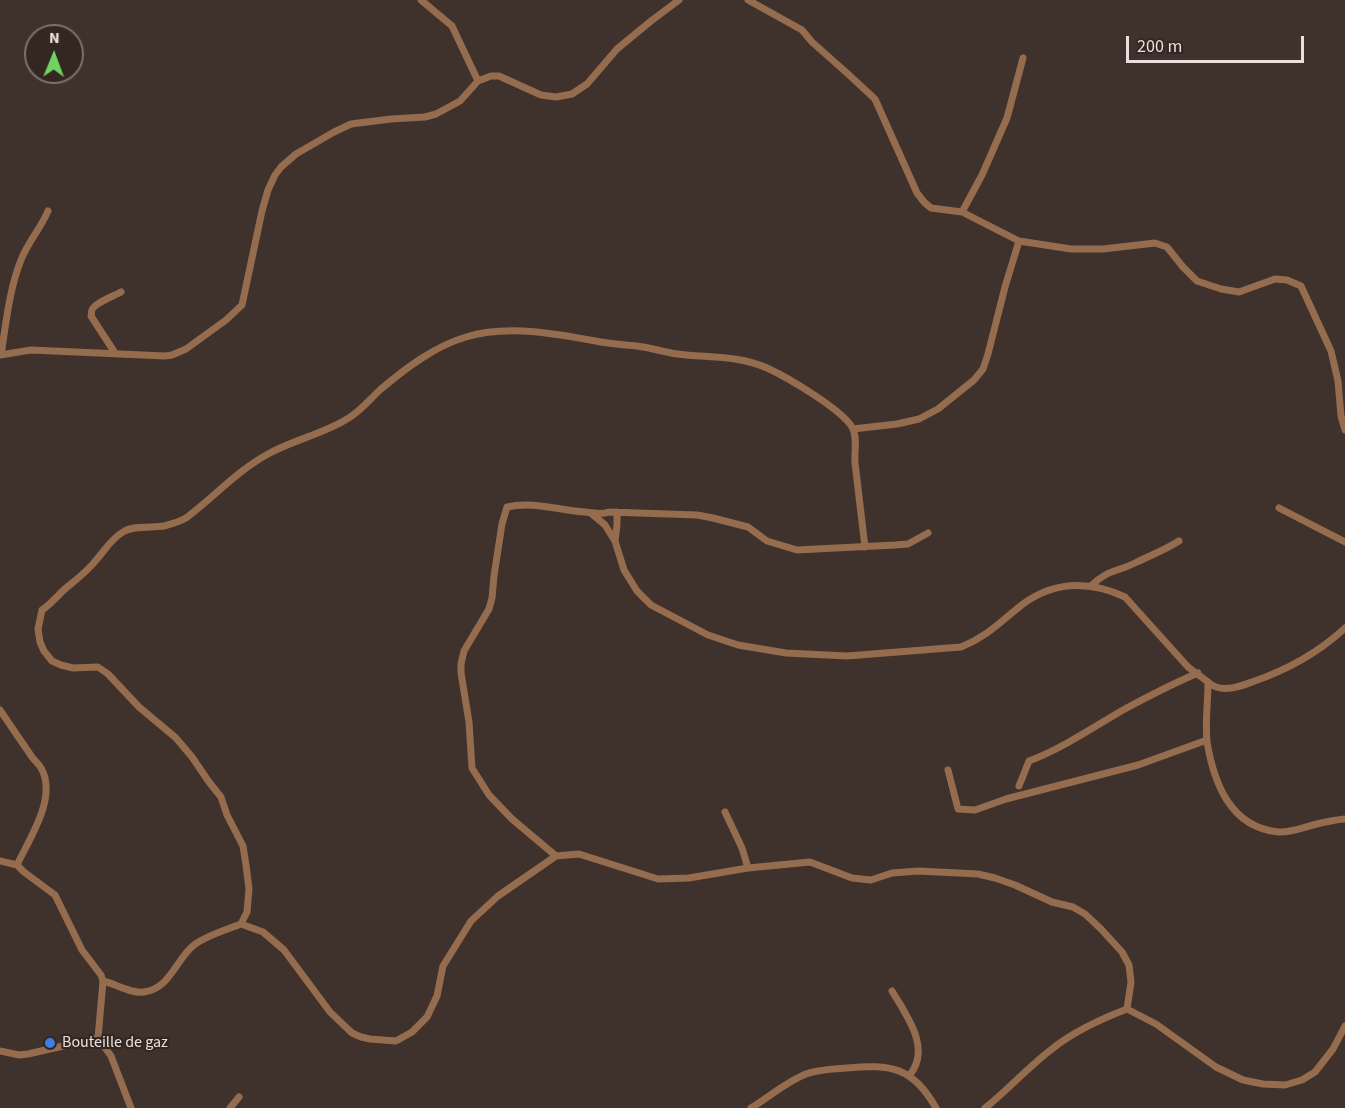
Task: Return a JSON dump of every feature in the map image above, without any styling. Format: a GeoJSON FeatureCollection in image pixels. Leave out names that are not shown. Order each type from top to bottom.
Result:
{"type":"FeatureCollection","features":[{"type":"Feature","properties":{"kind":"street"},"geometry":{"type":"LineString","coordinates":[[422,0],[452,26],[478,81]]}},
{"type":"Feature","properties":{"kind":"street"},"geometry":{"type":"LineString","coordinates":[[48,211],[44,223],[22,258],[0,355],[31,350],[165,356],[181,352],[239,309],[244,299],[268,190],[281,167],[291,158],[351,124],[436,114],[460,101],[478,81],[491,76],[499,76],[541,95],[556,97],[572,94],[587,84],[618,49],[680,0]]}},
{"type":"Feature","properties":{"kind":"street"},"geometry":{"type":"LineString","coordinates":[[748,0],[802,30],[812,42],[875,99],[917,193],[931,208],[962,212],[1019,241],[1071,249],[1162,244],[1197,281],[1221,289],[1239,292],[1275,279],[1287,280],[1301,286],[1331,351],[1345,430]]}},
{"type":"Feature","properties":{"kind":"street"},"geometry":{"type":"LineString","coordinates":[[962,212],[982,175],[1007,117],[1023,58]]}},
{"type":"Feature","properties":{"kind":"street"},"geometry":{"type":"LineString","coordinates":[[853,429],[919,419],[938,409],[974,380],[983,369],[988,354],[1019,241]]}},
{"type":"Feature","properties":{"kind":"street"},"geometry":{"type":"LineString","coordinates":[[115,353],[91,311],[100,303],[121,292]]}},
{"type":"Feature","properties":{"kind":"street"},"geometry":{"type":"LineString","coordinates":[[103,981],[135,992],[156,988],[163,984],[185,954],[201,940],[241,924],[247,912],[249,889],[243,846],[227,815],[221,797],[176,738],[139,707],[108,674],[98,667],[73,668],[52,661],[40,642],[38,629],[42,609],[50,605],[83,575],[98,560],[108,545],[123,532],[129,529],[176,523],[186,518],[242,470],[268,454],[349,418],[400,374],[433,351],[466,337],[489,332],[538,332],[679,354],[736,359],[766,368],[833,408],[852,426],[855,435],[854,452],[866,547]]}},
{"type":"Feature","properties":{"kind":"street"},"geometry":{"type":"LineString","coordinates":[[556,856],[512,819],[489,795],[472,768],[469,722],[461,664],[464,651],[489,609],[502,524],[507,507],[528,505],[605,514],[613,512],[697,514],[748,527],[768,541],[797,550],[908,544],[928,533]]}},
{"type":"Feature","properties":{"kind":"street"},"geometry":{"type":"LineString","coordinates":[[1279,508],[1345,542]]}},
{"type":"Feature","properties":{"kind":"street"},"geometry":{"type":"LineString","coordinates":[[606,526],[613,512]]}},
{"type":"Feature","properties":{"kind":"street"},"geometry":{"type":"LineString","coordinates":[[613,512],[618,525],[615,541]]}},
{"type":"Feature","properties":{"kind":"street"},"geometry":{"type":"LineString","coordinates":[[591,513],[606,526],[615,541],[624,570],[637,591],[651,605],[708,635],[738,645],[786,653],[847,656],[962,647],[1000,625],[1024,604],[1052,588],[1075,585],[1104,588],[1125,597],[1188,667],[1215,687],[1240,686],[1274,674],[1301,661],[1345,628]]}},
{"type":"Feature","properties":{"kind":"street"},"geometry":{"type":"LineString","coordinates":[[1091,586],[1112,571],[1136,563],[1179,542]]}},
{"type":"Feature","properties":{"kind":"street"},"geometry":{"type":"LineString","coordinates":[[1019,786],[1029,761],[1053,752],[1171,684],[1198,673]]}},
{"type":"Feature","properties":{"kind":"street"},"geometry":{"type":"LineString","coordinates":[[1208,682],[1207,740],[1216,774],[1231,808],[1244,820],[1261,828],[1278,832],[1296,831],[1327,821],[1345,819]]}},
{"type":"Feature","properties":{"kind":"street"},"geometry":{"type":"LineString","coordinates":[[0,710],[41,768],[46,789],[38,823],[17,865]]}},
{"type":"Feature","properties":{"kind":"street"},"geometry":{"type":"LineString","coordinates":[[948,770],[958,809],[975,810],[1006,798],[1138,765],[1207,740]]}},
{"type":"Feature","properties":{"kind":"street"},"geometry":{"type":"LineString","coordinates":[[725,812],[742,848],[748,868]]}},
{"type":"Feature","properties":{"kind":"street"},"geometry":{"type":"LineString","coordinates":[[241,924],[263,932],[284,950],[330,1012],[352,1033],[370,1039],[396,1041],[412,1032],[427,1017],[437,996],[443,966],[471,921],[498,896],[556,856],[579,854],[658,879],[689,878],[748,868],[810,862],[852,878],[871,880],[892,873],[918,871],[978,874],[1015,885],[1052,902],[1073,907],[1085,914],[1122,952],[1129,965],[1131,982],[1127,1009]]}},
{"type":"Feature","properties":{"kind":"street"},"geometry":{"type":"LineString","coordinates":[[0,861],[17,865],[55,895],[82,950],[101,975],[103,981],[98,1038],[111,1056],[131,1108]]}},
{"type":"Feature","properties":{"kind":"street"},"geometry":{"type":"LineString","coordinates":[[892,991],[909,1019],[919,1051],[914,1070],[909,1076]]}},
{"type":"Feature","properties":{"kind":"street"},"geometry":{"type":"LineString","coordinates":[[984,1108],[1065,1039],[1127,1009],[1156,1024],[1216,1067],[1243,1080],[1263,1084],[1285,1085],[1302,1080],[1315,1072],[1333,1049],[1345,1026]]}},
{"type":"Feature","properties":{"kind":"street"},"geometry":{"type":"LineString","coordinates":[[0,1051],[19,1055],[28,1054],[98,1038]]}},
{"type":"Feature","properties":{"kind":"street"},"geometry":{"type":"LineString","coordinates":[[751,1108],[806,1074],[876,1066],[893,1068],[909,1076],[921,1087],[936,1108]]}},
{"type":"Feature","properties":{"kind":"street"},"geometry":{"type":"LineString","coordinates":[[230,1108],[239,1097]]}},
{"type":"Feature","properties":{"kind":"place","name":"Bouteille de gaz"},"geometry":{"type":"Point","coordinates":[50,1043]}}]}
